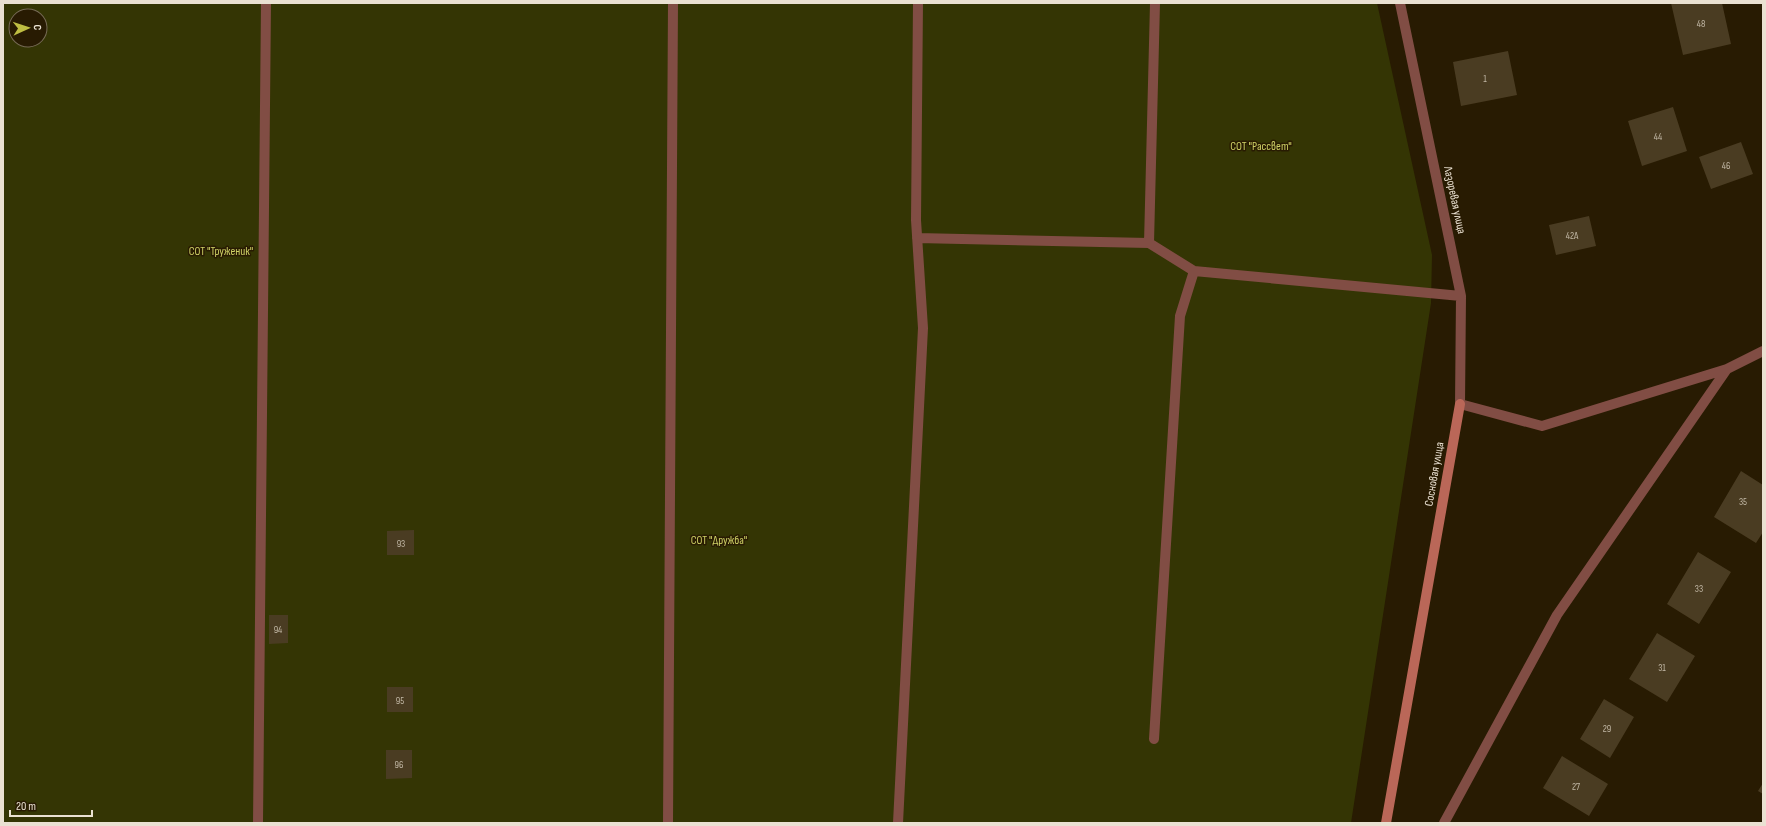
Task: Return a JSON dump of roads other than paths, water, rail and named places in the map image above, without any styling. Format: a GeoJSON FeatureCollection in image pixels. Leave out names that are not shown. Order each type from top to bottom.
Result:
{"type":"FeatureCollection","features":[{"type":"Feature","properties":{"kind":"street"},"geometry":{"type":"LineString","coordinates":[[258,823],[266,3]]}},
{"type":"Feature","properties":{"kind":"street"},"geometry":{"type":"LineString","coordinates":[[668,823],[673,3]]}},
{"type":"Feature","properties":{"kind":"street"},"geometry":{"type":"LineString","coordinates":[[898,823],[923,328],[916,220],[918,3]]}},
{"type":"Feature","properties":{"kind":"street"},"geometry":{"type":"LineString","coordinates":[[1149,243],[1155,3]]}},
{"type":"Feature","properties":{"kind":"street","name":"Лазоревая улица"},"geometry":{"type":"LineString","coordinates":[[1400,3],[1461,296],[1460,404]]}},
{"type":"Feature","properties":{"kind":"street"},"geometry":{"type":"LineString","coordinates":[[917,238],[1149,243],[1194,271],[1461,296]]}},
{"type":"Feature","properties":{"kind":"street"},"geometry":{"type":"LineString","coordinates":[[1154,740],[1180,316],[1194,271]]}},
{"type":"Feature","properties":{"kind":"street"},"geometry":{"type":"LineString","coordinates":[[1460,404],[1542,426],[1726,369],[1763,351]]}},
{"type":"Feature","properties":{"kind":"street"},"geometry":{"type":"LineString","coordinates":[[1444,823],[1557,615],[1726,369]]}},
{"type":"Feature","properties":{"kind":"street","name":"Сосновая улица"},"geometry":{"type":"LineString","coordinates":[[1386,823],[1460,404]]}},
{"type":"Feature","properties":{"kind":"park label","name":"СОТ \"Рассвет\""},"geometry":{"type":"Point","coordinates":[1261,146]}},
{"type":"Feature","properties":{"kind":"park label","name":"СОТ \"Труженик\""},"geometry":{"type":"Point","coordinates":[221,251]}},
{"type":"Feature","properties":{"kind":"park label","name":"СОТ \"Дружба\""},"geometry":{"type":"Point","coordinates":[719,540]}}]}
